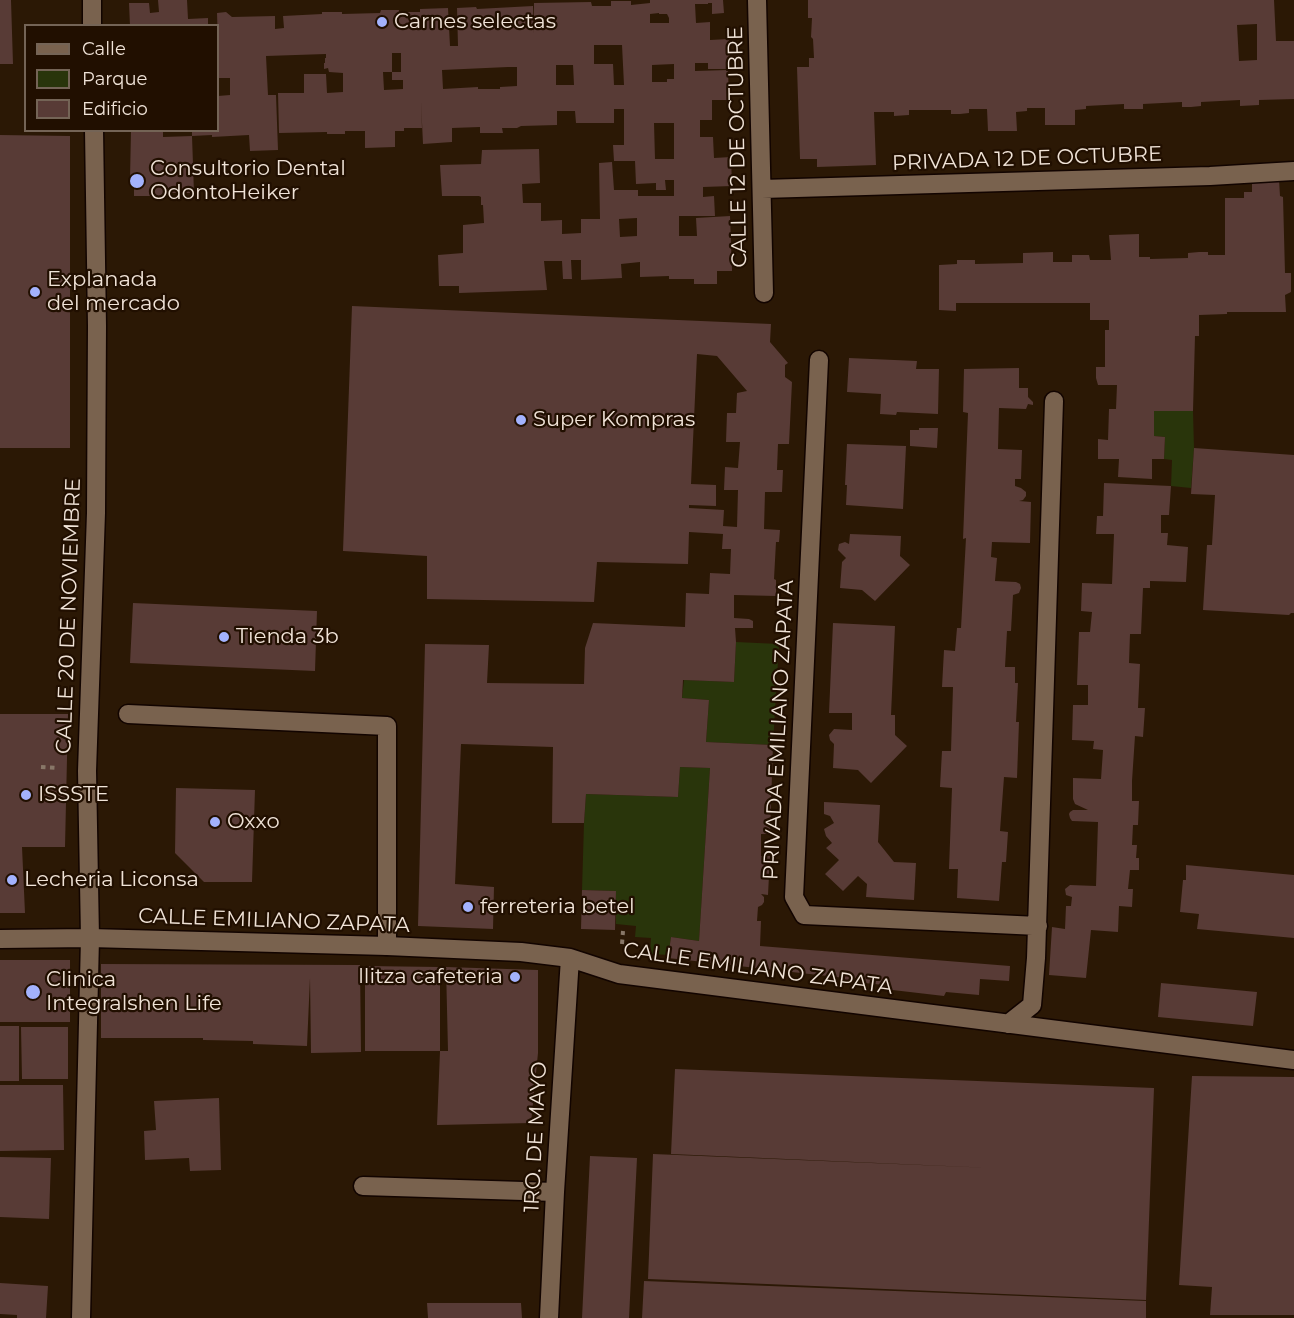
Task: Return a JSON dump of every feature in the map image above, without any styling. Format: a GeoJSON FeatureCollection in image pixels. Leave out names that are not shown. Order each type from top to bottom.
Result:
{"type":"FeatureCollection","features":[{"type":"Feature","properties":{"kind":"street"},"geometry":{"type":"LineString","coordinates":[[92,0],[92,24]]}},
{"type":"Feature","properties":{"kind":"street","name":"CALLE 12 DE OCTUBRE"},"geometry":{"type":"LineString","coordinates":[[757,0],[764,292]]}},
{"type":"Feature","properties":{"kind":"street","name":"CALLE 20 DE NOVIEMBRE"},"geometry":{"type":"LineString","coordinates":[[81,1318],[90,938],[87,771],[96,513],[98,326],[94,132]]}},
{"type":"Feature","properties":{"kind":"street","name":"PRIVADA 12 DE OCTUBRE"},"geometry":{"type":"LineString","coordinates":[[762,189],[1210,176],[1294,171]]}},
{"type":"Feature","properties":{"kind":"street","name":"PRIVADA EMILIANO ZAPATA"},"geometry":{"type":"LineString","coordinates":[[819,360],[794,897],[804,915],[1038,926]]}},
{"type":"Feature","properties":{"kind":"street"},"geometry":{"type":"LineString","coordinates":[[1008,1024],[1032,1005],[1038,926],[1054,401]]}},
{"type":"Feature","properties":{"kind":"street"},"geometry":{"type":"LineString","coordinates":[[128,714],[387,726],[387,946]]}},
{"type":"Feature","properties":{"kind":"street","name":"CALLE EMILIANO ZAPATA"},"geometry":{"type":"LineString","coordinates":[[0,939],[90,938],[521,952],[570,958],[619,974],[1294,1060]]}},
{"type":"Feature","properties":{"kind":"street","name":"1RO. DE MAYO"},"geometry":{"type":"LineString","coordinates":[[549,1318],[570,958]]}},
{"type":"Feature","properties":{"kind":"street"},"geometry":{"type":"LineString","coordinates":[[363,1186],[555,1192]]}},
{"type":"Feature","properties":{"kind":"green space"},"geometry":{"type":"Polygon","coordinates":[[[1154,411],[1193,411],[1194,448],[1191,488],[1171,486],[1172,460],[1164,459],[1165,437],[1154,436],[1154,411]]]}},
{"type":"Feature","properties":{"kind":"green space"},"geometry":{"type":"Polygon","coordinates":[[[736,642],[779,644],[773,745],[706,742],[709,700],[682,698],[684,680],[734,682],[736,642]]]}},
{"type":"Feature","properties":{"kind":"green space"},"geometry":{"type":"Polygon","coordinates":[[[680,767],[710,768],[699,941],[671,937],[669,955],[650,954],[651,938],[635,937],[636,926],[616,924],[616,891],[582,890],[586,794],[678,797],[680,767]]]}},
{"type":"Feature","properties":{"kind":"building"},"geometry":{"type":"Polygon","coordinates":[[[0,0],[11,0],[13,64],[0,64],[0,0]]]}},
{"type":"Feature","properties":{"kind":"building"},"geometry":{"type":"Polygon","coordinates":[[[158,0],[187,0],[188,19],[208,18],[208,24],[130,24],[129,3],[149,3],[150,13],[159,12],[158,0]]]}},
{"type":"Feature","properties":{"kind":"building"},"geometry":{"type":"Polygon","coordinates":[[[650,0],[723,0],[724,13],[712,14],[712,3],[695,4],[696,23],[710,22],[710,40],[729,39],[730,69],[708,69],[708,63],[695,63],[695,71],[728,70],[729,100],[712,100],[712,120],[700,120],[700,137],[713,137],[714,158],[731,157],[732,186],[703,187],[703,197],[714,196],[715,216],[679,216],[679,236],[697,236],[696,218],[730,216],[732,271],[717,271],[717,284],[694,284],[694,279],[669,279],[669,276],[640,277],[640,262],[621,264],[622,278],[581,280],[581,260],[571,260],[572,279],[563,279],[562,261],[544,261],[547,290],[459,293],[459,286],[439,286],[438,255],[463,253],[463,225],[484,223],[481,197],[442,196],[440,165],[481,164],[482,150],[539,149],[540,183],[522,184],[523,203],[541,203],[541,221],[562,220],[562,234],[581,233],[581,219],[600,219],[599,163],[612,162],[614,190],[638,190],[638,196],[674,196],[674,180],[665,180],[666,190],[656,190],[656,183],[636,184],[635,161],[614,161],[613,145],[624,145],[624,109],[614,109],[614,123],[576,123],[575,111],[557,111],[557,125],[502,128],[503,133],[480,133],[480,127],[452,128],[452,142],[423,144],[421,101],[422,128],[404,128],[404,131],[395,131],[395,147],[365,148],[365,131],[345,131],[345,134],[279,133],[278,93],[304,93],[304,74],[326,74],[327,93],[343,92],[343,73],[329,72],[328,68],[324,69],[326,54],[266,56],[268,95],[276,95],[278,150],[250,151],[249,135],[192,136],[192,132],[219,132],[219,96],[230,95],[230,78],[219,78],[217,13],[226,12],[232,17],[275,16],[275,29],[284,28],[283,16],[322,14],[322,12],[380,13],[381,10],[420,12],[420,9],[448,8],[450,46],[458,46],[457,8],[533,6],[534,34],[534,3],[591,2],[592,6],[611,6],[611,1],[631,1],[631,5],[650,3],[650,0]],[[650,14],[650,23],[669,23],[667,14],[650,14]],[[594,45],[594,64],[613,64],[614,85],[624,85],[622,45],[594,45]],[[392,53],[392,72],[401,72],[401,53],[392,53]],[[674,64],[652,65],[652,82],[667,82],[667,79],[674,79],[674,64]],[[556,65],[556,85],[574,85],[573,65],[556,65]],[[517,67],[442,70],[443,89],[478,87],[478,89],[500,89],[500,87],[517,86],[517,67]],[[383,72],[384,90],[403,89],[403,80],[392,80],[392,72],[383,72]],[[654,123],[655,159],[674,159],[674,123],[654,123]],[[637,218],[619,219],[620,237],[637,236],[637,218]]]}},
{"type":"Feature","properties":{"kind":"building"},"geometry":{"type":"Polygon","coordinates":[[[808,0],[1274,0],[1276,41],[1294,41],[1294,99],[1259,100],[1259,105],[1240,106],[1240,100],[1201,102],[1201,106],[1191,107],[1182,107],[1182,102],[1143,104],[1143,109],[1124,109],[1124,104],[1086,106],[1086,109],[1075,110],[1075,125],[1045,125],[1045,108],[1027,108],[1027,111],[1016,112],[1017,131],[988,131],[987,109],[969,109],[969,113],[960,114],[951,114],[951,110],[909,110],[909,115],[894,116],[894,112],[874,112],[876,165],[817,167],[817,159],[800,159],[797,67],[809,67],[809,58],[814,58],[811,37],[812,18],[808,18],[808,0]],[[1257,24],[1237,25],[1239,61],[1257,60],[1257,24]]]}},
{"type":"Feature","properties":{"kind":"building"},"geometry":{"type":"Polygon","coordinates":[[[131,132],[163,132],[163,137],[192,136],[194,193],[134,196],[134,178],[130,179],[131,132]]]}},
{"type":"Feature","properties":{"kind":"building","name":"Explanada del mercado"},"geometry":{"type":"Polygon","coordinates":[[[0,135],[70,136],[70,448],[0,448],[0,135]]]}},
{"type":"Feature","properties":{"kind":"building"},"geometry":{"type":"Polygon","coordinates":[[[1279,179],[1280,196],[1283,197],[1285,273],[1291,273],[1291,292],[1285,295],[1286,312],[1227,312],[1227,314],[1199,315],[1199,336],[1195,336],[1193,411],[1154,411],[1154,436],[1165,437],[1164,459],[1152,459],[1152,479],[1118,477],[1119,459],[1098,459],[1098,439],[1108,440],[1109,409],[1116,409],[1117,385],[1098,385],[1096,367],[1105,367],[1105,330],[1109,330],[1109,320],[1090,320],[1090,303],[956,303],[956,311],[939,310],[939,265],[957,264],[957,260],[975,260],[975,264],[1023,263],[1023,253],[1053,252],[1053,262],[1072,262],[1072,255],[1089,255],[1090,260],[1111,260],[1109,235],[1139,234],[1139,257],[1188,258],[1188,253],[1199,252],[1208,252],[1208,255],[1225,255],[1225,198],[1244,198],[1244,192],[1252,192],[1252,180],[1279,179]]]}},
{"type":"Feature","properties":{"kind":"building"},"geometry":{"type":"Polygon","coordinates":[[[352,306],[771,324],[770,342],[788,363],[785,365],[785,377],[792,382],[789,444],[778,444],[777,470],[783,470],[782,492],[765,492],[764,529],[780,530],[779,542],[776,542],[774,579],[776,580],[776,596],[734,595],[734,618],[753,621],[753,628],[735,628],[734,682],[683,680],[682,698],[709,700],[706,742],[773,745],[770,834],[761,834],[761,856],[770,856],[768,895],[761,894],[764,902],[758,907],[757,921],[761,921],[760,946],[1010,966],[1009,981],[980,979],[979,995],[946,992],[944,996],[884,989],[884,985],[845,981],[845,978],[668,958],[671,937],[699,941],[710,768],[680,767],[678,797],[586,794],[584,823],[552,823],[553,747],[461,744],[455,884],[494,887],[493,929],[418,926],[425,644],[489,645],[487,683],[584,684],[585,648],[593,623],[685,627],[686,593],[709,594],[710,573],[730,574],[731,549],[722,549],[723,534],[689,532],[688,564],[597,562],[594,602],[427,599],[427,556],[343,551],[352,306]],[[697,354],[691,484],[716,485],[716,506],[689,505],[689,508],[724,510],[723,526],[737,527],[738,490],[724,490],[725,467],[738,468],[740,442],[726,442],[727,413],[736,413],[737,393],[747,391],[717,356],[697,354]]]}},
{"type":"Feature","properties":{"kind":"building"},"geometry":{"type":"Polygon","coordinates":[[[849,358],[917,361],[916,369],[939,369],[938,414],[897,412],[896,415],[880,414],[881,394],[847,392],[849,358]]]}},
{"type":"Feature","properties":{"kind":"building"},"geometry":{"type":"Polygon","coordinates":[[[1019,368],[1019,388],[1028,388],[1028,397],[1033,405],[1028,404],[1026,409],[999,408],[998,449],[1022,450],[1021,479],[1015,479],[1015,486],[1026,492],[1023,500],[1019,501],[1031,502],[1030,543],[992,542],[991,557],[997,558],[995,581],[1016,582],[1021,588],[1019,593],[1013,595],[1011,631],[1007,631],[1005,667],[1015,667],[1015,683],[1018,683],[1017,778],[1004,777],[1000,831],[1008,832],[1006,862],[1002,862],[999,901],[957,898],[958,869],[949,869],[952,788],[940,787],[942,751],[951,751],[953,687],[942,687],[944,650],[955,651],[957,628],[961,628],[966,538],[963,539],[968,413],[963,412],[964,369],[1019,368]]]}},
{"type":"Feature","properties":{"kind":"building"},"geometry":{"type":"Polygon","coordinates":[[[919,428],[938,428],[937,448],[910,446],[910,430],[919,430],[919,428]]]}},
{"type":"Feature","properties":{"kind":"building"},"geometry":{"type":"Polygon","coordinates":[[[847,444],[906,446],[903,509],[846,505],[847,444]]]}},
{"type":"Feature","properties":{"kind":"building"},"geometry":{"type":"Polygon","coordinates":[[[1194,448],[1294,455],[1294,613],[1289,615],[1203,610],[1207,545],[1212,545],[1215,495],[1191,494],[1194,448]]]}},
{"type":"Feature","properties":{"kind":"building"},"geometry":{"type":"Polygon","coordinates":[[[1104,483],[1171,486],[1169,515],[1161,515],[1161,533],[1168,533],[1167,545],[1188,547],[1186,582],[1150,581],[1150,588],[1143,588],[1141,634],[1130,634],[1129,663],[1140,664],[1138,708],[1145,708],[1143,737],[1135,736],[1132,781],[1132,801],[1139,801],[1138,825],[1133,825],[1132,845],[1137,845],[1136,858],[1139,858],[1139,870],[1130,870],[1128,889],[1133,889],[1132,907],[1119,906],[1118,932],[1091,930],[1086,978],[1049,975],[1052,927],[1065,929],[1066,906],[1071,906],[1072,897],[1066,895],[1065,889],[1070,885],[1096,886],[1098,822],[1072,821],[1069,814],[1073,810],[1088,810],[1075,804],[1073,778],[1101,779],[1103,750],[1093,749],[1094,741],[1072,740],[1073,705],[1088,705],[1088,685],[1077,685],[1079,632],[1090,632],[1092,612],[1081,611],[1082,583],[1112,584],[1114,534],[1096,534],[1097,516],[1103,516],[1104,483]]]}},
{"type":"Feature","properties":{"kind":"building"},"geometry":{"type":"Polygon","coordinates":[[[850,534],[901,536],[900,556],[910,565],[875,601],[862,590],[840,588],[842,562],[846,558],[838,550],[839,544],[845,542],[849,544],[850,534]]]}},
{"type":"Feature","properties":{"kind":"building","name":"Tienda 3b"},"geometry":{"type":"Polygon","coordinates":[[[133,603],[317,611],[315,671],[130,663],[133,603]]]}},
{"type":"Feature","properties":{"kind":"building"},"geometry":{"type":"Polygon","coordinates":[[[833,623],[895,626],[891,715],[895,715],[895,735],[907,746],[871,783],[858,770],[833,768],[834,744],[829,735],[834,729],[852,730],[852,713],[829,713],[833,623]]]}},
{"type":"Feature","properties":{"kind":"building"},"geometry":{"type":"Polygon","coordinates":[[[0,714],[68,714],[65,847],[22,847],[25,913],[0,913],[0,714]]]}},
{"type":"Feature","properties":{"kind":"building","name":"Oxxo"},"geometry":{"type":"Polygon","coordinates":[[[176,788],[255,790],[252,882],[204,882],[175,853],[176,788]]]}},
{"type":"Feature","properties":{"kind":"building"},"geometry":{"type":"Polygon","coordinates":[[[824,802],[880,805],[878,842],[894,862],[916,863],[914,900],[866,897],[867,884],[858,876],[843,891],[825,874],[839,860],[826,848],[832,843],[824,829],[834,823],[830,816],[824,814],[824,802]]]}},
{"type":"Feature","properties":{"kind":"building"},"geometry":{"type":"Polygon","coordinates":[[[1186,865],[1294,875],[1294,938],[1197,929],[1199,914],[1180,912],[1183,880],[1186,880],[1186,865]]]}},
{"type":"Feature","properties":{"kind":"building"},"geometry":{"type":"Polygon","coordinates":[[[582,890],[616,891],[615,930],[581,929],[582,890]]]}},
{"type":"Feature","properties":{"kind":"building"},"geometry":{"type":"Polygon","coordinates":[[[0,960],[70,960],[70,1022],[0,1022],[0,960]]]}},
{"type":"Feature","properties":{"kind":"building"},"geometry":{"type":"Polygon","coordinates":[[[101,964],[360,965],[361,1052],[311,1053],[310,978],[307,1046],[253,1044],[253,1041],[203,1040],[203,1038],[101,1038],[101,964]]]}},
{"type":"Feature","properties":{"kind":"building"},"geometry":{"type":"Polygon","coordinates":[[[365,966],[440,967],[440,1051],[365,1051],[365,966]]]}},
{"type":"Feature","properties":{"kind":"building"},"geometry":{"type":"Polygon","coordinates":[[[446,967],[538,970],[538,1053],[531,1123],[437,1125],[440,1051],[448,1051],[446,967]]]}},
{"type":"Feature","properties":{"kind":"building"},"geometry":{"type":"Polygon","coordinates":[[[1161,983],[1257,992],[1253,1026],[1158,1017],[1161,983]]]}},
{"type":"Feature","properties":{"kind":"building"},"geometry":{"type":"Polygon","coordinates":[[[0,1026],[19,1026],[19,1081],[0,1081],[0,1026]]]}},
{"type":"Feature","properties":{"kind":"building"},"geometry":{"type":"Polygon","coordinates":[[[21,1027],[68,1027],[68,1079],[22,1079],[21,1027]]]}},
{"type":"Feature","properties":{"kind":"building"},"geometry":{"type":"Polygon","coordinates":[[[675,1069],[1154,1088],[1146,1300],[648,1279],[653,1154],[993,1168],[671,1154],[675,1069]]]}},
{"type":"Feature","properties":{"kind":"building"},"geometry":{"type":"Polygon","coordinates":[[[1192,1076],[1294,1077],[1294,1315],[1210,1315],[1212,1287],[1179,1285],[1192,1076]]]}},
{"type":"Feature","properties":{"kind":"building"},"geometry":{"type":"Polygon","coordinates":[[[0,1085],[63,1085],[64,1150],[0,1151],[0,1085]]]}},
{"type":"Feature","properties":{"kind":"building"},"geometry":{"type":"Polygon","coordinates":[[[219,1098],[221,1170],[190,1171],[189,1158],[145,1160],[144,1131],[156,1130],[154,1101],[219,1098]]]}},
{"type":"Feature","properties":{"kind":"building"},"geometry":{"type":"Polygon","coordinates":[[[590,1156],[637,1158],[629,1318],[582,1318],[590,1156]]]}},
{"type":"Feature","properties":{"kind":"building"},"geometry":{"type":"Polygon","coordinates":[[[0,1157],[51,1158],[49,1219],[0,1217],[0,1157]]]}},
{"type":"Feature","properties":{"kind":"building"},"geometry":{"type":"Polygon","coordinates":[[[644,1281],[1146,1301],[1146,1318],[642,1318],[644,1281]]]}},
{"type":"Feature","properties":{"kind":"building"},"geometry":{"type":"Polygon","coordinates":[[[0,1283],[48,1286],[46,1318],[17,1318],[17,1315],[0,1314],[0,1283]]]}},
{"type":"Feature","properties":{"kind":"building"},"geometry":{"type":"Polygon","coordinates":[[[427,1303],[521,1303],[522,1318],[428,1318],[427,1303]]]}},
{"type":"Feature","properties":{"kind":"place","name":"Carnes selectas"},"geometry":{"type":"Point","coordinates":[382,22]}},
{"type":"Feature","properties":{"kind":"place","name":"Consultorio Dental OdontoHeiker"},"geometry":{"type":"Point","coordinates":[137,181]}},
{"type":"Feature","properties":{"kind":"place","name":"Explanada del mercado"},"geometry":{"type":"Point","coordinates":[35,292]}},
{"type":"Feature","properties":{"kind":"place","name":"Super Kompras"},"geometry":{"type":"Point","coordinates":[521,420]}},
{"type":"Feature","properties":{"kind":"place","name":"Tienda 3b"},"geometry":{"type":"Point","coordinates":[224,637]}},
{"type":"Feature","properties":{"kind":"place","name":"ISSSTE"},"geometry":{"type":"Point","coordinates":[26,795]}},
{"type":"Feature","properties":{"kind":"place","name":"Oxxo"},"geometry":{"type":"Point","coordinates":[215,822]}},
{"type":"Feature","properties":{"kind":"place","name":"Lecheria Liconsa"},"geometry":{"type":"Point","coordinates":[12,880]}},
{"type":"Feature","properties":{"kind":"place","name":"ferreteria betel"},"geometry":{"type":"Point","coordinates":[468,907]}},
{"type":"Feature","properties":{"kind":"place","name":"llitza cafeteria"},"geometry":{"type":"Point","coordinates":[515,977]}},
{"type":"Feature","properties":{"kind":"place","name":"Clinica Integralshen Life"},"geometry":{"type":"Point","coordinates":[33,992]}}]}
